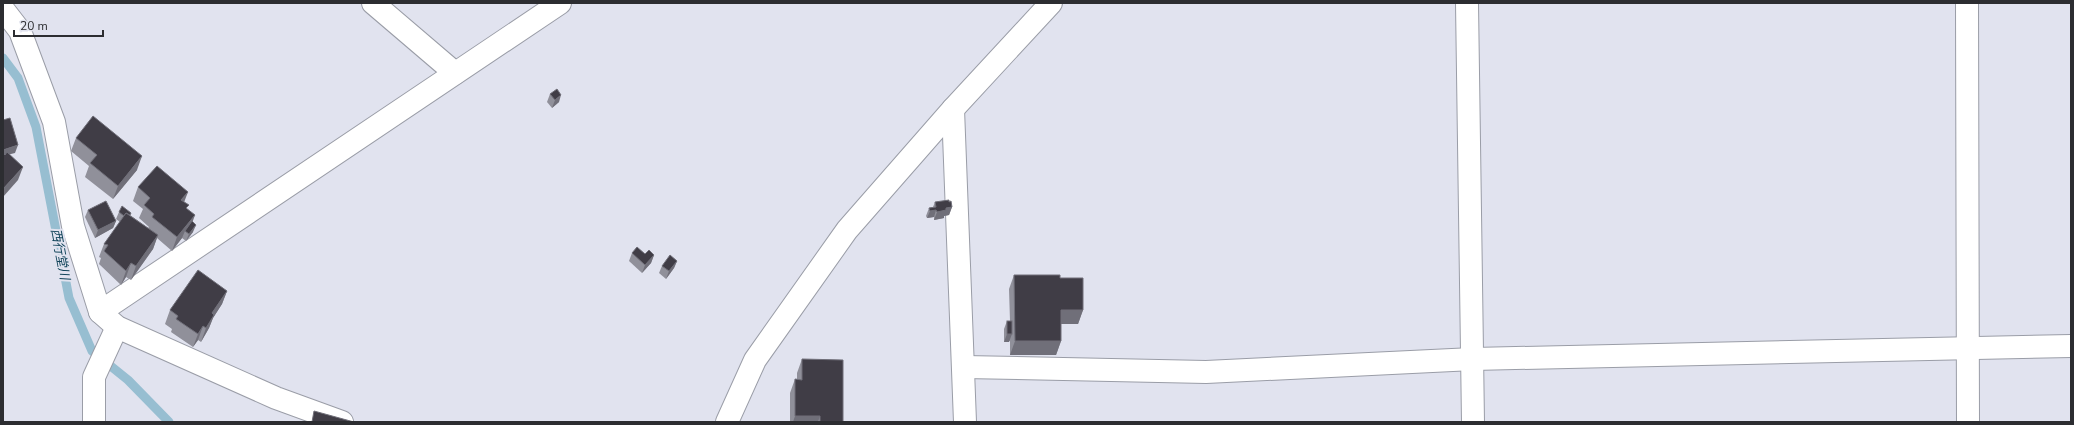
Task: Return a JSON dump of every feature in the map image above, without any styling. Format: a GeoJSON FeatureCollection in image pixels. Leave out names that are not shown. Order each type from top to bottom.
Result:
{"type":"FeatureCollection","features":[{"type":"Feature","properties":{"kind":"street"},"geometry":{"type":"LineString","coordinates":[[373,3],[455,73]]}},
{"type":"Feature","properties":{"kind":"street"},"geometry":{"type":"LineString","coordinates":[[100,312],[560,3]]}},
{"type":"Feature","properties":{"kind":"street"},"geometry":{"type":"LineString","coordinates":[[727,422],[755,360],[847,230],[953,109],[1051,3]]}},
{"type":"Feature","properties":{"kind":"street"},"geometry":{"type":"LineString","coordinates":[[1467,3],[1473,422]]}},
{"type":"Feature","properties":{"kind":"street"},"geometry":{"type":"LineString","coordinates":[[1966,3],[1968,422]]}},
{"type":"Feature","properties":{"kind":"street"},"geometry":{"type":"LineString","coordinates":[[3,9],[20,31],[54,122],[73,226],[100,312],[117,327],[276,398],[342,422]]}},
{"type":"Feature","properties":{"kind":"street"},"geometry":{"type":"LineString","coordinates":[[953,109],[965,422]]}},
{"type":"Feature","properties":{"kind":"street"},"geometry":{"type":"LineString","coordinates":[[94,422],[94,377],[117,327]]}},
{"type":"Feature","properties":{"kind":"street"},"geometry":{"type":"LineString","coordinates":[[964,367],[1206,372],[1472,359],[2071,346]]}},
{"type":"Feature","properties":{"kind":"building"},"geometry":{"type":"Polygon","coordinates":[[[557,89],[561,95],[555,100],[550,94],[557,89]]]}},
{"type":"Feature","properties":{"kind":"building"},"geometry":{"type":"Polygon","coordinates":[[[93,116],[142,156],[118,186],[90,163],[97,155],[76,138],[93,116]]]}},
{"type":"Feature","properties":{"kind":"building"},"geometry":{"type":"Polygon","coordinates":[[[10,118],[18,145],[3,150],[3,120],[10,118]]]}},
{"type":"Feature","properties":{"kind":"building"},"geometry":{"type":"Polygon","coordinates":[[[7,152],[23,167],[3,189],[3,153],[5,155],[7,152]]]}},
{"type":"Feature","properties":{"kind":"building"},"geometry":{"type":"Polygon","coordinates":[[[157,166],[188,192],[181,200],[189,205],[186,208],[195,215],[177,237],[152,217],[154,214],[144,205],[150,198],[138,187],[157,166]]]}},
{"type":"Feature","properties":{"kind":"building"},"geometry":{"type":"Polygon","coordinates":[[[949,200],[949,202],[951,201],[952,207],[937,212],[936,210],[930,211],[929,208],[936,207],[935,202],[949,200]]]}},
{"type":"Feature","properties":{"kind":"building"},"geometry":{"type":"Polygon","coordinates":[[[106,201],[116,221],[98,230],[88,210],[106,201]]]}},
{"type":"Feature","properties":{"kind":"building"},"geometry":{"type":"Polygon","coordinates":[[[122,206],[131,213],[130,215],[126,213],[124,216],[119,212],[122,206]]]}},
{"type":"Feature","properties":{"kind":"building"},"geometry":{"type":"Polygon","coordinates":[[[126,213],[158,235],[136,266],[131,263],[126,271],[104,251],[108,245],[104,244],[126,213]]]}},
{"type":"Feature","properties":{"kind":"building"},"geometry":{"type":"Polygon","coordinates":[[[192,221],[196,225],[189,234],[185,231],[192,221]]]}},
{"type":"Feature","properties":{"kind":"building"},"geometry":{"type":"Polygon","coordinates":[[[637,247],[645,254],[649,250],[654,255],[645,265],[632,253],[637,247]]]}},
{"type":"Feature","properties":{"kind":"building"},"geometry":{"type":"Polygon","coordinates":[[[670,255],[677,261],[669,271],[662,266],[670,255]]]}},
{"type":"Feature","properties":{"kind":"building"},"geometry":{"type":"Polygon","coordinates":[[[198,270],[227,291],[212,313],[214,315],[206,328],[203,326],[198,334],[176,319],[178,316],[170,310],[198,270]]]}},
{"type":"Feature","properties":{"kind":"building"},"geometry":{"type":"Polygon","coordinates":[[[1014,275],[1060,275],[1060,278],[1083,278],[1083,310],[1061,310],[1061,341],[1015,341],[1014,275]]]}},
{"type":"Feature","properties":{"kind":"building"},"geometry":{"type":"Polygon","coordinates":[[[1007,321],[1012,321],[1012,334],[1007,334],[1007,321]]]}},
{"type":"Feature","properties":{"kind":"building"},"geometry":{"type":"Polygon","coordinates":[[[802,359],[843,360],[843,422],[820,422],[820,416],[795,416],[795,379],[802,380],[802,359]]]}},
{"type":"Feature","properties":{"kind":"building"},"geometry":{"type":"Polygon","coordinates":[[[314,411],[354,422],[312,422],[314,411]]]}},
{"type":"Feature","properties":{"kind":"waterway","name":"西行堂川"},"geometry":{"type":"LineString","coordinates":[[3,58],[18,78],[36,127],[69,298],[92,351],[128,380],[169,422]]}}]}
